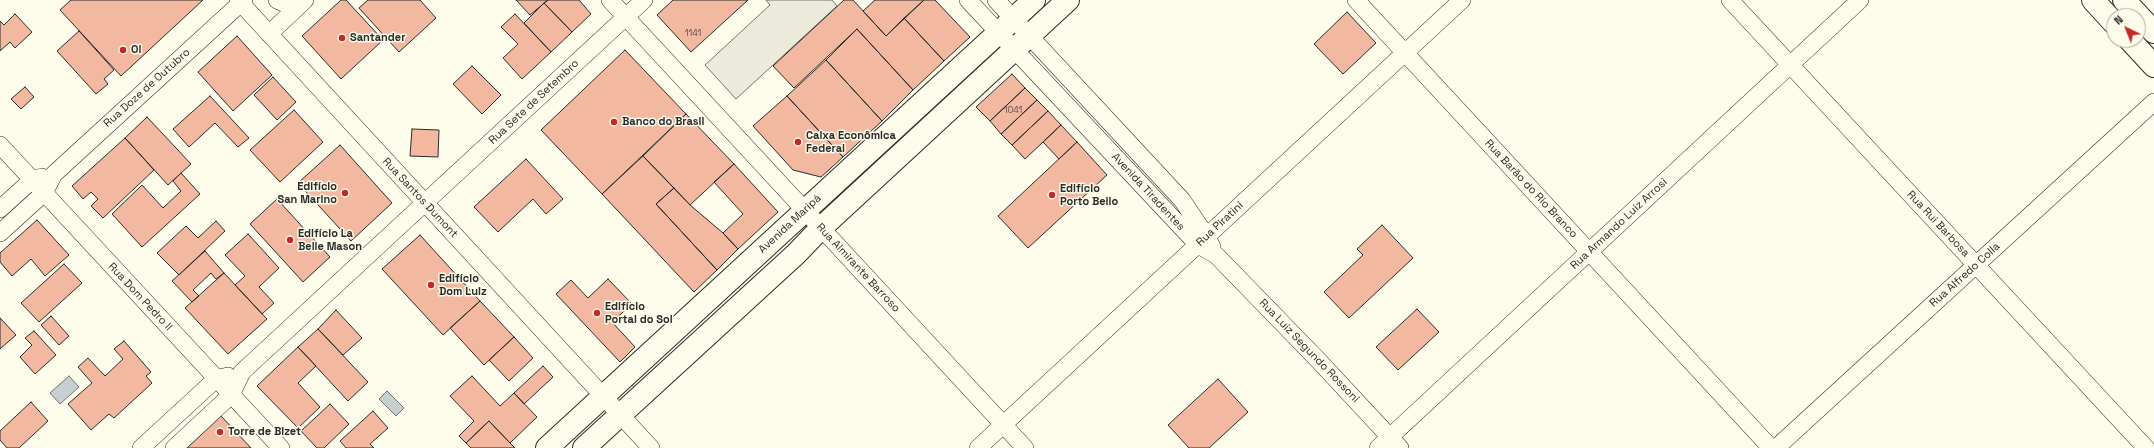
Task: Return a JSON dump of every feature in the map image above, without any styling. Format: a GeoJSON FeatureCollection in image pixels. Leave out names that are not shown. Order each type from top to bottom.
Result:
{"type":"FeatureCollection","features":[{"type":"Feature","properties":{"kind":"main road","name":"Avenida Maripá"},"geometry":{"type":"LineString","coordinates":[[547,448],[1034,0]]}},
{"type":"Feature","properties":{"kind":"main road"},"geometry":{"type":"LineString","coordinates":[[2093,0],[2106,14]]}},
{"type":"Feature","properties":{"kind":"main road"},"geometry":{"type":"LineString","coordinates":[[2124,0],[2154,32]]}},
{"type":"Feature","properties":{"kind":"main road"},"geometry":{"type":"LineString","coordinates":[[588,444],[620,414],[646,393],[796,254],[821,228],[1022,43],[1054,4]]}},
{"type":"Feature","properties":{"kind":"main road"},"geometry":{"type":"LineString","coordinates":[[2137,48],[2154,66]]}},
{"type":"Feature","properties":{"kind":"main road"},"geometry":{"type":"LineString","coordinates":[[972,57],[982,58],[988,65],[988,74]]}},
{"type":"Feature","properties":{"kind":"main road"},"geometry":{"type":"LineString","coordinates":[[831,186],[828,199],[835,206],[845,206]]}},
{"type":"Feature","properties":{"kind":"main road"},"geometry":{"type":"LineString","coordinates":[[777,236],[788,236],[795,244],[796,254]]}},
{"type":"Feature","properties":{"kind":"main road"},"geometry":{"type":"LineString","coordinates":[[633,369],[631,382],[635,388],[646,393]]}},
{"type":"Feature","properties":{"kind":"main road"},"geometry":{"type":"LineString","coordinates":[[577,420],[588,422],[594,429],[588,444]]}},
{"type":"Feature","properties":{"kind":"street"},"geometry":{"type":"LineString","coordinates":[[277,0],[288,5],[303,2]]}},
{"type":"Feature","properties":{"kind":"street","name":"Rua Almirante Barroso"},"geometry":{"type":"LineString","coordinates":[[610,0],[1025,448]]}},
{"type":"Feature","properties":{"kind":"street","name":"Rua Sete de Setembro"},"geometry":{"type":"LineString","coordinates":[[242,372],[644,0]]}},
{"type":"Feature","properties":{"kind":"street"},"geometry":{"type":"LineString","coordinates":[[968,0],[978,3],[984,0]]}},
{"type":"Feature","properties":{"kind":"street","name":"Avenida Tiradentes"},"geometry":{"type":"LineString","coordinates":[[968,0],[1006,26],[1022,43],[1056,64],[1182,200],[1203,241]]}},
{"type":"Feature","properties":{"kind":"street","name":"Avenida Tiradentes"},"geometry":{"type":"LineString","coordinates":[[996,0],[1006,26]]}},
{"type":"Feature","properties":{"kind":"street","name":"Rua Barão do Rio Branco"},"geometry":{"type":"LineString","coordinates":[[1356,0],[1771,448]]}},
{"type":"Feature","properties":{"kind":"street","name":"Rua Piratini"},"geometry":{"type":"LineString","coordinates":[[978,448],[1462,0]]}},
{"type":"Feature","properties":{"kind":"street","name":"Rua Rui Barbosa"},"geometry":{"type":"LineString","coordinates":[[1730,0],[2146,448]]}},
{"type":"Feature","properties":{"kind":"street","name":"Rua Armando Luiz Arrosi"},"geometry":{"type":"LineString","coordinates":[[1378,448],[1395,442],[1589,252],[1860,0]]}},
{"type":"Feature","properties":{"kind":"street","name":"Rua Santos Dumont"},"geometry":{"type":"LineString","coordinates":[[241,1],[269,34],[424,203],[620,414]]}},
{"type":"Feature","properties":{"kind":"street","name":"Rua Doze de Outubro"},"geometry":{"type":"LineString","coordinates":[[54,174],[241,1]]}},
{"type":"Feature","properties":{"kind":"street"},"geometry":{"type":"LineString","coordinates":[[269,34],[303,2]]}},
{"type":"Feature","properties":{"kind":"street","name":"Avenida Tiradentes"},"geometry":{"type":"LineString","coordinates":[[1022,43],[1040,78],[1168,214],[1203,241],[1216,255]]}},
{"type":"Feature","properties":{"kind":"street"},"geometry":{"type":"LineString","coordinates":[[1040,78],[1042,67],[1046,64],[1056,64]]}},
{"type":"Feature","properties":{"kind":"street","name":"Rua Alfredo Colla"},"geometry":{"type":"LineString","coordinates":[[1776,448],[2154,102]]}},
{"type":"Feature","properties":{"kind":"street","name":"Rua Dom Pedro II"},"geometry":{"type":"LineString","coordinates":[[0,145],[281,448]]}},
{"type":"Feature","properties":{"kind":"street"},"geometry":{"type":"LineString","coordinates":[[0,209],[32,180],[54,174]]}},
{"type":"Feature","properties":{"kind":"street"},"geometry":{"type":"LineString","coordinates":[[0,233],[44,192],[54,174]]}},
{"type":"Feature","properties":{"kind":"street"},"geometry":{"type":"LineString","coordinates":[[1168,214],[1179,212],[1182,200]]}},
{"type":"Feature","properties":{"kind":"street","name":"Rua Luiz Segundo Rossoni"},"geometry":{"type":"LineString","coordinates":[[1216,255],[1395,442]]}},
{"type":"Feature","properties":{"kind":"street"},"geometry":{"type":"LineString","coordinates":[[141,448],[216,379],[242,372]]}},
{"type":"Feature","properties":{"kind":"street"},"geometry":{"type":"LineString","coordinates":[[174,448],[231,395],[242,372]]}},
{"type":"Feature","properties":{"kind":"street"},"geometry":{"type":"LineString","coordinates":[[620,414],[651,448]]}},
{"type":"Feature","properties":{"kind":"shaded area"},"geometry":{"type":"Polygon","coordinates":[[[766,0],[832,0],[837,6],[736,99],[705,65],[770,5],[766,0]]]}},
{"type":"Feature","properties":{"kind":"shaded area"},"geometry":{"type":"Polygon","coordinates":[[[69,376],[79,387],[60,404],[50,393],[69,376]]]}},
{"type":"Feature","properties":{"kind":"shaded area"},"geometry":{"type":"Polygon","coordinates":[[[387,391],[404,408],[396,416],[379,399],[387,391]]]}},
{"type":"Feature","properties":{"kind":"building","name":"Oi"},"geometry":{"type":"Polygon","coordinates":[[[71,0],[203,0],[121,76],[60,10],[71,0]]]}},
{"type":"Feature","properties":{"kind":"building","name":"Santander"},"geometry":{"type":"Polygon","coordinates":[[[341,0],[346,0],[383,40],[341,79],[302,36],[341,0]]]}},
{"type":"Feature","properties":{"kind":"building"},"geometry":{"type":"Polygon","coordinates":[[[368,0],[420,0],[436,18],[399,52],[359,8],[368,0]]]}},
{"type":"Feature","properties":{"kind":"building"},"geometry":{"type":"Polygon","coordinates":[[[516,0],[548,0],[530,15],[516,0]]]}},
{"type":"Feature","properties":{"kind":"building"},"geometry":{"type":"Polygon","coordinates":[[[548,0],[579,0],[591,14],[572,32],[544,3],[548,0]]]}},
{"type":"Feature","properties":{"kind":"building"},"geometry":{"type":"Polygon","coordinates":[[[673,0],[748,0],[691,52],[657,15],[673,0]]]}},
{"type":"Feature","properties":{"kind":"building"},"geometry":{"type":"Polygon","coordinates":[[[844,0],[853,0],[886,36],[904,18],[944,61],[913,90],[857,29],[794,88],[773,66],[844,0]]]}},
{"type":"Feature","properties":{"kind":"building"},"geometry":{"type":"Polygon","coordinates":[[[875,0],[924,0],[886,36],[863,11],[875,0]]]}},
{"type":"Feature","properties":{"kind":"building"},"geometry":{"type":"Polygon","coordinates":[[[924,0],[935,0],[970,37],[944,61],[904,18],[924,0]]]}},
{"type":"Feature","properties":{"kind":"building"},"geometry":{"type":"Polygon","coordinates":[[[544,3],[572,32],[551,52],[524,23],[544,3]]]}},
{"type":"Feature","properties":{"kind":"building"},"geometry":{"type":"Polygon","coordinates":[[[1347,12],[1376,43],[1343,74],[1314,44],[1347,12]]]}},
{"type":"Feature","properties":{"kind":"building"},"geometry":{"type":"Polygon","coordinates":[[[15,14],[32,32],[15,48],[10,42],[0,51],[0,21],[4,25],[15,14]]]}},
{"type":"Feature","properties":{"kind":"building"},"geometry":{"type":"Polygon","coordinates":[[[515,14],[551,52],[522,79],[503,58],[518,44],[501,27],[515,14]]]}},
{"type":"Feature","properties":{"kind":"building"},"geometry":{"type":"Polygon","coordinates":[[[857,29],[913,90],[882,121],[826,60],[857,29]]]}},
{"type":"Feature","properties":{"kind":"building"},"geometry":{"type":"Polygon","coordinates":[[[79,31],[114,70],[104,79],[108,84],[96,94],[57,51],[79,31]]]}},
{"type":"Feature","properties":{"kind":"building"},"geometry":{"type":"Polygon","coordinates":[[[237,36],[272,75],[233,111],[198,72],[237,36]]]}},
{"type":"Feature","properties":{"kind":"building","name":"Banco do Brasil"},"geometry":{"type":"Polygon","coordinates":[[[625,50],[686,114],[602,194],[541,130],[625,50]]]}},
{"type":"Feature","properties":{"kind":"building"},"geometry":{"type":"Polygon","coordinates":[[[826,60],[882,121],[843,157],[787,96],[826,60]]]}},
{"type":"Feature","properties":{"kind":"building"},"geometry":{"type":"Polygon","coordinates":[[[472,66],[501,95],[482,114],[453,84],[472,66]]]}},
{"type":"Feature","properties":{"kind":"building"},"geometry":{"type":"Polygon","coordinates":[[[1012,74],[1025,88],[990,121],[976,107],[1012,74]]]}},
{"type":"Feature","properties":{"kind":"building"},"geometry":{"type":"Polygon","coordinates":[[[273,77],[296,102],[277,120],[254,95],[273,77]]]}},
{"type":"Feature","properties":{"kind":"building"},"geometry":{"type":"Polygon","coordinates":[[[25,87],[34,97],[21,109],[11,99],[25,87]]]}},
{"type":"Feature","properties":{"kind":"building"},"geometry":{"type":"Polygon","coordinates":[[[1025,88],[1037,100],[1001,134],[990,121],[1025,88]]]}},
{"type":"Feature","properties":{"kind":"building"},"geometry":{"type":"Polygon","coordinates":[[[210,96],[249,138],[238,147],[215,123],[189,147],[173,129],[210,96]]]}},
{"type":"Feature","properties":{"kind":"building","name":"Caixa Econômica Federal"},"geometry":{"type":"Polygon","coordinates":[[[787,96],[843,157],[821,177],[793,170],[753,126],[787,96]]]}},
{"type":"Feature","properties":{"kind":"building"},"geometry":{"type":"Polygon","coordinates":[[[1037,100],[1048,111],[1012,145],[1001,134],[1037,100]]]}},
{"type":"Feature","properties":{"kind":"building"},"geometry":{"type":"Polygon","coordinates":[[[294,110],[323,142],[280,182],[250,150],[294,110]]]}},
{"type":"Feature","properties":{"kind":"building"},"geometry":{"type":"Polygon","coordinates":[[[1048,111],[1061,125],[1025,159],[1012,145],[1048,111]]]}},
{"type":"Feature","properties":{"kind":"building"},"geometry":{"type":"Polygon","coordinates":[[[686,114],[734,164],[690,205],[643,156],[686,114]]]}},
{"type":"Feature","properties":{"kind":"building"},"geometry":{"type":"Polygon","coordinates":[[[147,117],[191,164],[168,185],[125,138],[147,117]]]}},
{"type":"Feature","properties":{"kind":"building"},"geometry":{"type":"Polygon","coordinates":[[[1061,125],[1077,142],[1059,159],[1043,142],[1061,125]]]}},
{"type":"Feature","properties":{"kind":"building"},"geometry":{"type":"Polygon","coordinates":[[[412,129],[439,130],[438,157],[410,156],[412,129]]]}},
{"type":"Feature","properties":{"kind":"building"},"geometry":{"type":"Polygon","coordinates":[[[125,138],[154,170],[103,218],[91,206],[98,199],[91,192],[83,199],[72,186],[125,138]]]}},
{"type":"Feature","properties":{"kind":"building","name":"Edifício Porto Bello"},"geometry":{"type":"Polygon","coordinates":[[[1077,142],[1107,175],[1028,248],[998,216],[1077,142]]]}},
{"type":"Feature","properties":{"kind":"building","name":"Edifício San Marino"},"geometry":{"type":"Polygon","coordinates":[[[340,145],[392,203],[351,241],[298,183],[340,145]]]}},
{"type":"Feature","properties":{"kind":"building"},"geometry":{"type":"Polygon","coordinates":[[[643,156],[674,188],[656,204],[717,270],[694,292],[602,194],[643,156]]]}},
{"type":"Feature","properties":{"kind":"building"},"geometry":{"type":"Polygon","coordinates":[[[526,159],[563,199],[546,214],[533,199],[498,232],[474,207],[526,159]]]}},
{"type":"Feature","properties":{"kind":"building"},"geometry":{"type":"Polygon","coordinates":[[[734,164],[778,212],[738,249],[723,233],[743,214],[714,182],[734,164]]]}},
{"type":"Feature","properties":{"kind":"building"},"geometry":{"type":"Polygon","coordinates":[[[181,173],[200,194],[142,247],[112,214],[142,185],[163,208],[181,191],[173,181],[181,173]]]}},
{"type":"Feature","properties":{"kind":"building"},"geometry":{"type":"Polygon","coordinates":[[[674,188],[690,205],[723,233],[738,249],[717,270],[656,204],[674,188]]]}},
{"type":"Feature","properties":{"kind":"building","name":"Edifício La Belle Mason"},"geometry":{"type":"Polygon","coordinates":[[[277,199],[330,257],[303,282],[250,224],[277,199]]]}},
{"type":"Feature","properties":{"kind":"building"},"geometry":{"type":"Polygon","coordinates":[[[37,220],[69,255],[45,276],[31,259],[12,276],[0,262],[0,253],[37,220]]]}},
{"type":"Feature","properties":{"kind":"building"},"geometry":{"type":"Polygon","coordinates":[[[216,221],[225,231],[179,275],[157,253],[186,226],[198,238],[216,221]]]}},
{"type":"Feature","properties":{"kind":"building"},"geometry":{"type":"Polygon","coordinates":[[[1382,225],[1413,258],[1349,318],[1324,292],[1363,255],[1357,249],[1382,225]]]}},
{"type":"Feature","properties":{"kind":"building"},"geometry":{"type":"Polygon","coordinates":[[[248,234],[279,268],[259,287],[274,303],[262,314],[235,285],[245,276],[225,255],[248,234]]]}},
{"type":"Feature","properties":{"kind":"building","name":"Edifício Dom Luiz"},"geometry":{"type":"Polygon","coordinates":[[[420,235],[480,301],[443,335],[382,269],[420,235]]]}},
{"type":"Feature","properties":{"kind":"building"},"geometry":{"type":"Polygon","coordinates":[[[205,251],[224,273],[216,279],[211,273],[193,290],[199,296],[192,302],[172,281],[205,251]]]}},
{"type":"Feature","properties":{"kind":"building"},"geometry":{"type":"Polygon","coordinates":[[[64,264],[82,283],[39,322],[21,303],[64,264]]]}},
{"type":"Feature","properties":{"kind":"building"},"geometry":{"type":"Polygon","coordinates":[[[224,273],[267,319],[228,354],[185,308],[224,273]]]}},
{"type":"Feature","properties":{"kind":"building","name":"Edifício Portal do Sol"},"geometry":{"type":"Polygon","coordinates":[[[608,279],[632,304],[612,322],[635,347],[620,362],[556,294],[571,280],[588,298],[608,279]]]}},
{"type":"Feature","properties":{"kind":"building"},"geometry":{"type":"Polygon","coordinates":[[[480,301],[514,337],[484,365],[450,328],[480,301]]]}},
{"type":"Feature","properties":{"kind":"building"},"geometry":{"type":"Polygon","coordinates":[[[1417,309],[1439,332],[1398,370],[1376,347],[1417,309]]]}},
{"type":"Feature","properties":{"kind":"building"},"geometry":{"type":"Polygon","coordinates":[[[336,310],[362,338],[343,355],[318,329],[336,310]]]}},
{"type":"Feature","properties":{"kind":"building"},"geometry":{"type":"Polygon","coordinates":[[[51,316],[69,336],[59,345],[41,325],[51,316]]]}},
{"type":"Feature","properties":{"kind":"building"},"geometry":{"type":"Polygon","coordinates":[[[0,318],[16,335],[0,349],[0,318]]]}},
{"type":"Feature","properties":{"kind":"building"},"geometry":{"type":"Polygon","coordinates":[[[318,329],[368,382],[348,401],[298,347],[318,329]]]}},
{"type":"Feature","properties":{"kind":"building"},"geometry":{"type":"Polygon","coordinates":[[[34,331],[56,355],[35,374],[20,357],[32,345],[25,338],[34,331]]]}},
{"type":"Feature","properties":{"kind":"building"},"geometry":{"type":"Polygon","coordinates":[[[514,337],[533,358],[509,381],[489,360],[514,337]]]}},
{"type":"Feature","properties":{"kind":"building"},"geometry":{"type":"Polygon","coordinates":[[[124,341],[151,372],[146,376],[152,383],[114,418],[109,414],[91,430],[68,404],[92,383],[78,367],[88,358],[105,376],[123,359],[114,349],[124,341]]]}},
{"type":"Feature","properties":{"kind":"building"},"geometry":{"type":"Polygon","coordinates":[[[298,347],[316,366],[298,383],[320,407],[298,428],[257,386],[298,347]]]}},
{"type":"Feature","properties":{"kind":"building"},"geometry":{"type":"Polygon","coordinates":[[[543,366],[553,377],[524,404],[514,393],[543,366]]]}},
{"type":"Feature","properties":{"kind":"building"},"geometry":{"type":"Polygon","coordinates":[[[472,376],[500,406],[514,393],[537,417],[510,443],[489,421],[466,443],[459,436],[474,421],[450,396],[472,376]]]}},
{"type":"Feature","properties":{"kind":"building"},"geometry":{"type":"Polygon","coordinates":[[[1218,379],[1248,412],[1209,448],[1189,448],[1168,425],[1218,379]]]}},
{"type":"Feature","properties":{"kind":"building"},"geometry":{"type":"Polygon","coordinates":[[[31,402],[48,421],[19,448],[7,448],[0,440],[0,431],[31,402]]]}},
{"type":"Feature","properties":{"kind":"building"},"geometry":{"type":"Polygon","coordinates":[[[330,404],[349,424],[324,448],[317,448],[301,431],[330,404]]]}},
{"type":"Feature","properties":{"kind":"building"},"geometry":{"type":"Polygon","coordinates":[[[373,411],[388,428],[370,444],[374,448],[346,448],[340,441],[373,411]]]}},
{"type":"Feature","properties":{"kind":"building","name":"Torre de Bizet"},"geometry":{"type":"Polygon","coordinates":[[[221,416],[251,448],[187,448],[221,416]]]}},
{"type":"Feature","properties":{"kind":"building"},"geometry":{"type":"Polygon","coordinates":[[[489,421],[515,448],[471,448],[466,443],[489,421]]]}},
{"type":"Feature","properties":{"kind":"place","name":"Santander"},"geometry":{"type":"Point","coordinates":[342,38]}},
{"type":"Feature","properties":{"kind":"place","name":"Oi"},"geometry":{"type":"Point","coordinates":[123,50]}},
{"type":"Feature","properties":{"kind":"place","name":"Banco do Brasil"},"geometry":{"type":"Point","coordinates":[614,122]}},
{"type":"Feature","properties":{"kind":"place","name":"Caixa Econômica Federal"},"geometry":{"type":"Point","coordinates":[798,142]}},
{"type":"Feature","properties":{"kind":"place","name":"Edifício San Marino"},"geometry":{"type":"Point","coordinates":[345,193]}},
{"type":"Feature","properties":{"kind":"place","name":"Edifício Porto Bello"},"geometry":{"type":"Point","coordinates":[1052,195]}},
{"type":"Feature","properties":{"kind":"place","name":"Edifício La Belle Mason"},"geometry":{"type":"Point","coordinates":[290,240]}},
{"type":"Feature","properties":{"kind":"place","name":"Edifício Dom Luiz"},"geometry":{"type":"Point","coordinates":[431,285]}},
{"type":"Feature","properties":{"kind":"place","name":"Edifício Portal do Sol"},"geometry":{"type":"Point","coordinates":[597,313]}},
{"type":"Feature","properties":{"kind":"place","name":"Torre de Bizet"},"geometry":{"type":"Point","coordinates":[220,432]}}]}
